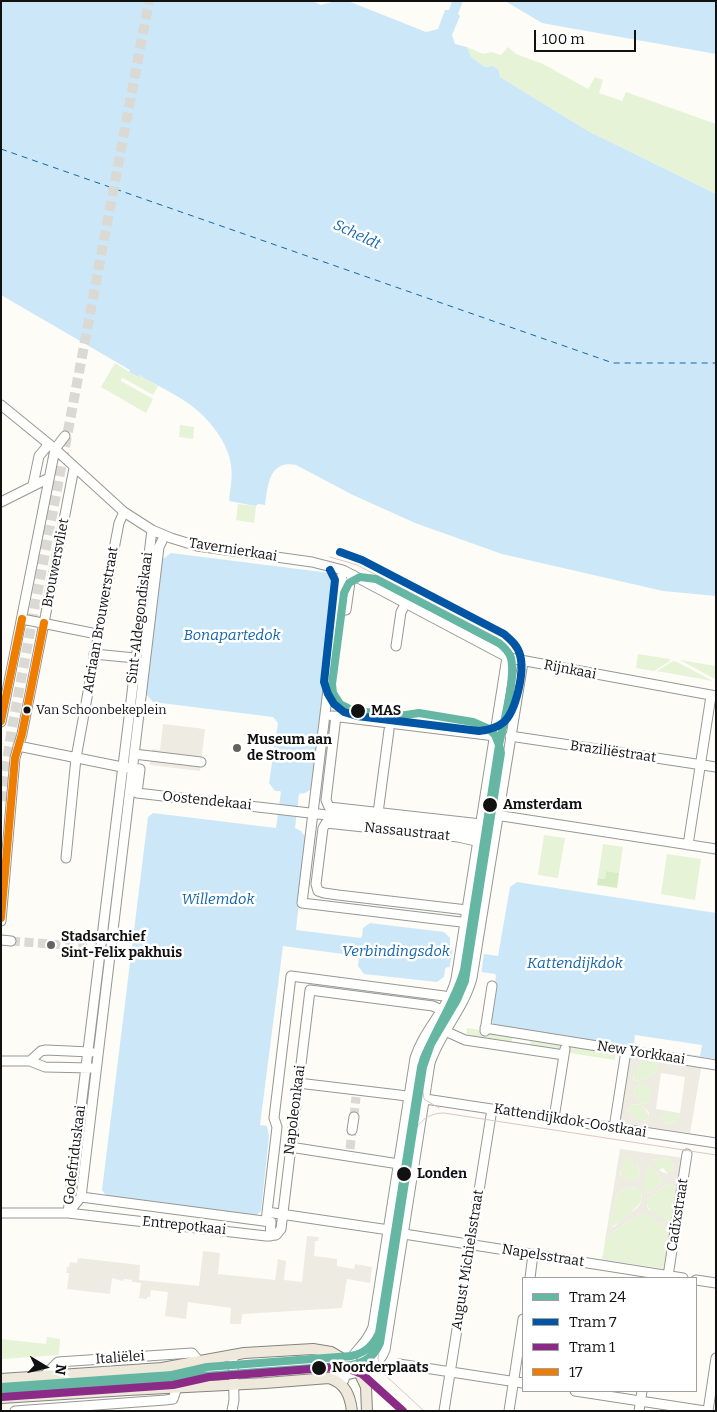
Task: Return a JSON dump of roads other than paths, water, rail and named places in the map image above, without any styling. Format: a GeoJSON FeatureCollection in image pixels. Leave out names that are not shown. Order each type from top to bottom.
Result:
{"type":"FeatureCollection","features":[{"type":"Feature","properties":{"kind":"main road"},"geometry":{"type":"LineString","coordinates":[[233,1355],[299,1349],[331,1352],[363,1373],[367,1396],[366,1411]]}},
{"type":"Feature","properties":{"kind":"main road","name":"Italiëlei"},"geometry":{"type":"LineString","coordinates":[[1,1379],[162,1368],[233,1355]]}},
{"type":"Feature","properties":{"kind":"main road"},"geometry":{"type":"LineString","coordinates":[[1,1398],[329,1378],[344,1387],[348,1394],[352,1411]]}},
{"type":"Feature","properties":{"kind":"street","name":"Tavernierkaai"},"geometry":{"type":"LineString","coordinates":[[1,405],[52,447],[124,512],[164,536],[197,546],[312,562],[343,570],[354,575]]}},
{"type":"Feature","properties":{"kind":"street"},"geometry":{"type":"LineString","coordinates":[[33,485],[39,456],[65,436]]}},
{"type":"Feature","properties":{"kind":"street","name":"Brouwersvliet"},"geometry":{"type":"LineString","coordinates":[[1,722],[49,478],[52,447]]}},
{"type":"Feature","properties":{"kind":"street","name":"Brouwersvliet"},"geometry":{"type":"LineString","coordinates":[[1,921],[13,775],[74,468]]}},
{"type":"Feature","properties":{"kind":"street"},"geometry":{"type":"LineString","coordinates":[[1,502],[49,478]]}},
{"type":"Feature","properties":{"kind":"street","name":"Adriaan Brouwerstraat"},"geometry":{"type":"LineString","coordinates":[[66,858],[76,758],[114,544],[124,512]]}},
{"type":"Feature","properties":{"kind":"street","name":"Sint-Aldegondiskaai"},"geometry":{"type":"LineString","coordinates":[[122,767],[152,530]]}},
{"type":"Feature","properties":{"kind":"street","name":"Sint-Aldegondiskaai"},"geometry":{"type":"LineString","coordinates":[[132,768],[159,547],[162,540]]}},
{"type":"Feature","properties":{"kind":"street"},"geometry":{"type":"LineString","coordinates":[[342,575],[302,903],[461,922]]}},
{"type":"Feature","properties":{"kind":"street"},"geometry":{"type":"LineString","coordinates":[[346,610],[349,588],[354,575]]}},
{"type":"Feature","properties":{"kind":"street","name":"Rijnkaai"},"geometry":{"type":"LineString","coordinates":[[354,575],[507,657],[523,662],[713,696]]}},
{"type":"Feature","properties":{"kind":"street"},"geometry":{"type":"LineString","coordinates":[[396,646],[401,612],[406,603]]}},
{"type":"Feature","properties":{"kind":"street"},"geometry":{"type":"LineString","coordinates":[[22,619],[98,634]]}},
{"type":"Feature","properties":{"kind":"street"},"geometry":{"type":"LineString","coordinates":[[94,654],[135,658]]}},
{"type":"Feature","properties":{"kind":"street"},"geometry":{"type":"LineString","coordinates":[[344,1387],[348,1362],[356,1350],[366,1341],[373,1327],[386,1230],[416,1052],[451,993],[458,970],[507,657]]}},
{"type":"Feature","properties":{"kind":"street"},"geometry":{"type":"LineString","coordinates":[[329,1378],[345,1374],[363,1373],[379,1361],[385,1350],[430,1063],[434,1050],[466,996],[473,972],[523,662]]}},
{"type":"Feature","properties":{"kind":"street"},"geometry":{"type":"LineString","coordinates":[[688,845],[700,764],[713,696]]}},
{"type":"Feature","properties":{"kind":"street"},"geometry":{"type":"LineString","coordinates":[[324,715],[495,736]]}},
{"type":"Feature","properties":{"kind":"street","name":"Nassaustraat"},"geometry":{"type":"LineString","coordinates":[[336,716],[326,800],[329,807],[481,824]]}},
{"type":"Feature","properties":{"kind":"street","name":"Nassaustraat"},"geometry":{"type":"LineString","coordinates":[[378,813],[389,730]]}},
{"type":"Feature","properties":{"kind":"street","name":"Braziliëstraat"},"geometry":{"type":"LineString","coordinates":[[510,736],[716,767]]}},
{"type":"Feature","properties":{"kind":"street"},"geometry":{"type":"LineString","coordinates":[[18,746],[132,768]]}},
{"type":"Feature","properties":{"kind":"street"},"geometry":{"type":"LineString","coordinates":[[134,754],[201,762]]}},
{"type":"Feature","properties":{"kind":"street","name":"Godefriduskaai"},"geometry":{"type":"LineString","coordinates":[[68,1213],[87,1052],[95,948],[122,767]]}},
{"type":"Feature","properties":{"kind":"street","name":"Godefriduskaai"},"geometry":{"type":"LineString","coordinates":[[68,1213],[81,1197],[132,768]]}},
{"type":"Feature","properties":{"kind":"street","name":"Oostendekaai"},"geometry":{"type":"LineString","coordinates":[[132,768],[140,769],[137,793],[297,811]]}},
{"type":"Feature","properties":{"kind":"street","name":"Nassaustraat"},"geometry":{"type":"LineString","coordinates":[[297,811],[474,832]]}},
{"type":"Feature","properties":{"kind":"street"},"geometry":{"type":"LineString","coordinates":[[483,813],[716,849]]}},
{"type":"Feature","properties":{"kind":"street","name":"Nassaustraat"},"geometry":{"type":"LineString","coordinates":[[467,910],[324,894],[318,891],[316,884],[322,828],[326,823],[458,837],[493,844]]}},
{"type":"Feature","properties":{"kind":"street","name":"Napoleonkaai"},"geometry":{"type":"LineString","coordinates":[[266,1216],[277,1127],[274,1118],[291,976],[444,996]]}},
{"type":"Feature","properties":{"kind":"street"},"geometry":{"type":"LineString","coordinates":[[484,1036],[492,986]]}},
{"type":"Feature","properties":{"kind":"street","name":"Napoleonkaai"},"geometry":{"type":"LineString","coordinates":[[283,1214],[310,990],[433,1006],[441,1010]]}},
{"type":"Feature","properties":{"kind":"street","name":"New Yorkkaai"},"geometry":{"type":"LineString","coordinates":[[446,1032],[465,1040],[484,1036],[566,1041],[716,1065]]}},
{"type":"Feature","properties":{"kind":"street","name":"New Yorkkaai"},"geometry":{"type":"LineString","coordinates":[[484,1036],[564,1055]]}},
{"type":"Feature","properties":{"kind":"street"},"geometry":{"type":"LineString","coordinates":[[554,1118],[566,1041]]}},
{"type":"Feature","properties":{"kind":"street"},"geometry":{"type":"LineString","coordinates":[[30,1061],[41,1051],[46,1050],[98,1052]]}},
{"type":"Feature","properties":{"kind":"street"},"geometry":{"type":"LineString","coordinates":[[614,1128],[626,1051]]}},
{"type":"Feature","properties":{"kind":"street"},"geometry":{"type":"LineString","coordinates":[[1,1061],[30,1061],[45,1067],[96,1069]]}},
{"type":"Feature","properties":{"kind":"street","name":"Kattendijkdok-Oostkaai"},"geometry":{"type":"LineString","coordinates":[[298,1083],[357,1094],[408,1096],[716,1144]]}},
{"type":"Feature","properties":{"kind":"street","name":"August Michielsstraat"},"geometry":{"type":"LineString","coordinates":[[444,1411],[492,1109]]}},
{"type":"Feature","properties":{"kind":"street"},"geometry":{"type":"LineString","coordinates":[[352,1130],[354,1117]]}},
{"type":"Feature","properties":{"kind":"street"},"geometry":{"type":"LineString","coordinates":[[290,1147],[349,1152],[398,1164]]}},
{"type":"Feature","properties":{"kind":"street","name":"Cadixstraat"},"geometry":{"type":"LineString","coordinates":[[663,1276],[687,1154]]}},
{"type":"Feature","properties":{"kind":"street","name":"Entrepotkaai"},"geometry":{"type":"LineString","coordinates":[[81,1197],[266,1216]]}},
{"type":"Feature","properties":{"kind":"street","name":"Entrepotkaai"},"geometry":{"type":"LineString","coordinates":[[1,1213],[68,1213],[270,1236]]}},
{"type":"Feature","properties":{"kind":"street"},"geometry":{"type":"LineString","coordinates":[[266,1216],[283,1214],[386,1230]]}},
{"type":"Feature","properties":{"kind":"street"},"geometry":{"type":"LineString","coordinates":[[266,1216],[272,1222],[270,1236],[280,1232],[283,1214]]}},
{"type":"Feature","properties":{"kind":"street","name":"Napelsstraat"},"geometry":{"type":"LineString","coordinates":[[404,1234],[663,1276]]}},
{"type":"Feature","properties":{"kind":"street"},"geometry":{"type":"LineString","coordinates":[[530,1277],[533,1254]]}},
{"type":"Feature","properties":{"kind":"street"},"geometry":{"type":"LineString","coordinates":[[697,1280],[716,1283]]}},
{"type":"Feature","properties":{"kind":"street"},"geometry":{"type":"LineString","coordinates":[[509,1411],[522,1325]]}},
{"type":"Feature","properties":{"kind":"street"},"geometry":{"type":"LineString","coordinates":[[331,1352],[345,1353],[356,1350]]}},
{"type":"Feature","properties":{"kind":"street"},"geometry":{"type":"LineString","coordinates":[[232,1411],[234,1385],[233,1355]]}},
{"type":"Feature","properties":{"kind":"street"},"geometry":{"type":"LineString","coordinates":[[582,1392],[706,1411],[716,1358]]}},
{"type":"Feature","properties":{"kind":"street"},"geometry":{"type":"LineString","coordinates":[[400,1364],[522,1383]]}},
{"type":"Feature","properties":{"kind":"street"},"geometry":{"type":"LineString","coordinates":[[15,1411],[99,1408],[173,1399],[177,1387]]}},
{"type":"Feature","properties":{"kind":"street"},"geometry":{"type":"LineString","coordinates":[[639,1411],[642,1392]]}},
{"type":"Feature","properties":{"kind":"water","name":"Scheldt"},"geometry":{"type":"Polygon","coordinates":[[[1,1],[313,1],[321,5],[335,1],[348,1],[426,32],[438,29],[445,10],[449,10],[452,1],[463,1],[458,14],[460,16],[452,35],[455,44],[467,47],[471,57],[485,67],[492,66],[498,69],[500,77],[588,131],[716,194],[716,596],[663,591],[502,554],[415,523],[353,495],[296,465],[287,464],[275,470],[269,482],[265,505],[258,504],[256,506],[229,501],[232,470],[226,448],[210,423],[196,409],[139,375],[138,377],[129,372],[130,370],[1,295],[1,1]]]}},
{"type":"Feature","properties":{"kind":"water"},"geometry":{"type":"Polygon","coordinates":[[[505,1],[716,1],[716,54],[542,23],[505,1]]]}},
{"type":"Feature","properties":{"kind":"water"},"geometry":{"type":"Polygon","coordinates":[[[171,553],[330,573],[338,583],[313,788],[299,794],[295,828],[301,831],[306,838],[296,930],[361,938],[363,928],[370,923],[444,932],[450,938],[450,949],[498,956],[510,887],[517,882],[716,913],[716,1059],[494,1025],[490,1018],[495,974],[447,967],[444,977],[437,982],[364,974],[358,966],[358,956],[283,946],[260,1125],[267,1126],[269,1136],[261,1211],[255,1216],[108,1198],[102,1190],[148,817],[153,813],[276,828],[281,792],[275,791],[269,783],[278,723],[273,717],[153,702],[145,693],[160,561],[171,553]]]}},
{"type":"Feature","properties":{"kind":"tunnel"},"geometry":{"type":"LineString","coordinates":[[1,801],[12,728],[149,1]]}},
{"type":"Feature","properties":{"kind":"tunnel"},"geometry":{"type":"LineString","coordinates":[[11,941],[91,947]]}},
{"type":"Feature","properties":{"kind":"tunnel"},"geometry":{"type":"LineString","coordinates":[[354,1117],[356,1097]]}},
{"type":"Feature","properties":{"kind":"tunnel"},"geometry":{"type":"LineString","coordinates":[[350,1149],[352,1130]]}},
{"type":"Feature","properties":{"kind":"tram line","name":"7"},"geometry":{"type":"LineString","coordinates":[[330,570],[335,580],[324,682],[334,704],[344,712],[357,716],[479,731],[498,726],[504,722],[516,700],[521,671],[519,652],[512,641],[504,634],[362,560],[340,552]]}},
{"type":"Feature","properties":{"kind":"tram line"},"geometry":{"type":"LineString","coordinates":[[330,557],[357,565],[492,635],[509,648],[515,661],[515,667],[500,757]]}},
{"type":"Feature","properties":{"kind":"tram line","name":"24"},"geometry":{"type":"LineString","coordinates":[[360,577],[376,579],[499,643],[506,650],[511,658],[512,677],[499,745],[495,735],[489,729],[473,722],[419,713],[399,716],[388,715],[352,710],[340,704],[333,693],[332,684],[344,593],[349,583],[360,577]]}},
{"type":"Feature","properties":{"kind":"tram line","name":"24"},"geometry":{"type":"LineString","coordinates":[[1,1387],[172,1375],[207,1367],[351,1356],[364,1351],[374,1342],[379,1333],[421,1067],[431,1042],[455,995],[464,970],[499,745]]}},
{"type":"Feature","properties":{"kind":"tram line","name":"24"},"geometry":{"type":"LineString","coordinates":[[1,1391],[352,1365],[365,1360],[375,1352],[380,1343],[423,1067],[431,1044],[457,1000],[465,981],[501,753],[499,745]]}},
{"type":"Feature","properties":{"kind":"tram line"},"geometry":{"type":"LineString","coordinates":[[421,1080],[424,1099],[439,1108]]}},
{"type":"Feature","properties":{"kind":"tram line"},"geometry":{"type":"LineString","coordinates":[[412,1138],[420,1123],[428,1117],[444,1113],[716,1155]]}},
{"type":"Feature","properties":{"kind":"tram line"},"geometry":{"type":"LineString","coordinates":[[380,1343],[378,1359],[384,1374],[424,1411]]}},
{"type":"Feature","properties":{"kind":"tram line","name":"1"},"geometry":{"type":"LineString","coordinates":[[2,1397],[173,1385],[209,1377],[337,1367],[362,1374],[403,1411]]}},
{"type":"Feature","properties":{"kind":"place","name":"Van Schoonbekeplein"},"geometry":{"type":"Point","coordinates":[27,710]}},
{"type":"Feature","properties":{"kind":"place","name":"MAS"},"geometry":{"type":"Point","coordinates":[358,711]}},
{"type":"Feature","properties":{"kind":"place","name":"Museum aan de Stroom"},"geometry":{"type":"Point","coordinates":[237,748]}},
{"type":"Feature","properties":{"kind":"place","name":"Amsterdam"},"geometry":{"type":"Point","coordinates":[490,805]}},
{"type":"Feature","properties":{"kind":"place","name":"Stadsarchief Sint-Felix pakhuis"},"geometry":{"type":"Point","coordinates":[51,945]}},
{"type":"Feature","properties":{"kind":"place","name":"Londen"},"geometry":{"type":"Point","coordinates":[404,1174]}},
{"type":"Feature","properties":{"kind":"place","name":"Noorderplaats"},"geometry":{"type":"Point","coordinates":[319,1368]}},
{"type":"Feature","properties":{"kind":"water label","name":"Bonapartedok"},"geometry":{"type":"Point","coordinates":[232,636]}},
{"type":"Feature","properties":{"kind":"water label","name":"Willemdok"},"geometry":{"type":"Point","coordinates":[218,900]}},
{"type":"Feature","properties":{"kind":"water label","name":"Verbindingsdok"},"geometry":{"type":"Point","coordinates":[396,952]}},
{"type":"Feature","properties":{"kind":"water label","name":"Kattendijkdok"},"geometry":{"type":"Point","coordinates":[575,964]}}]}
